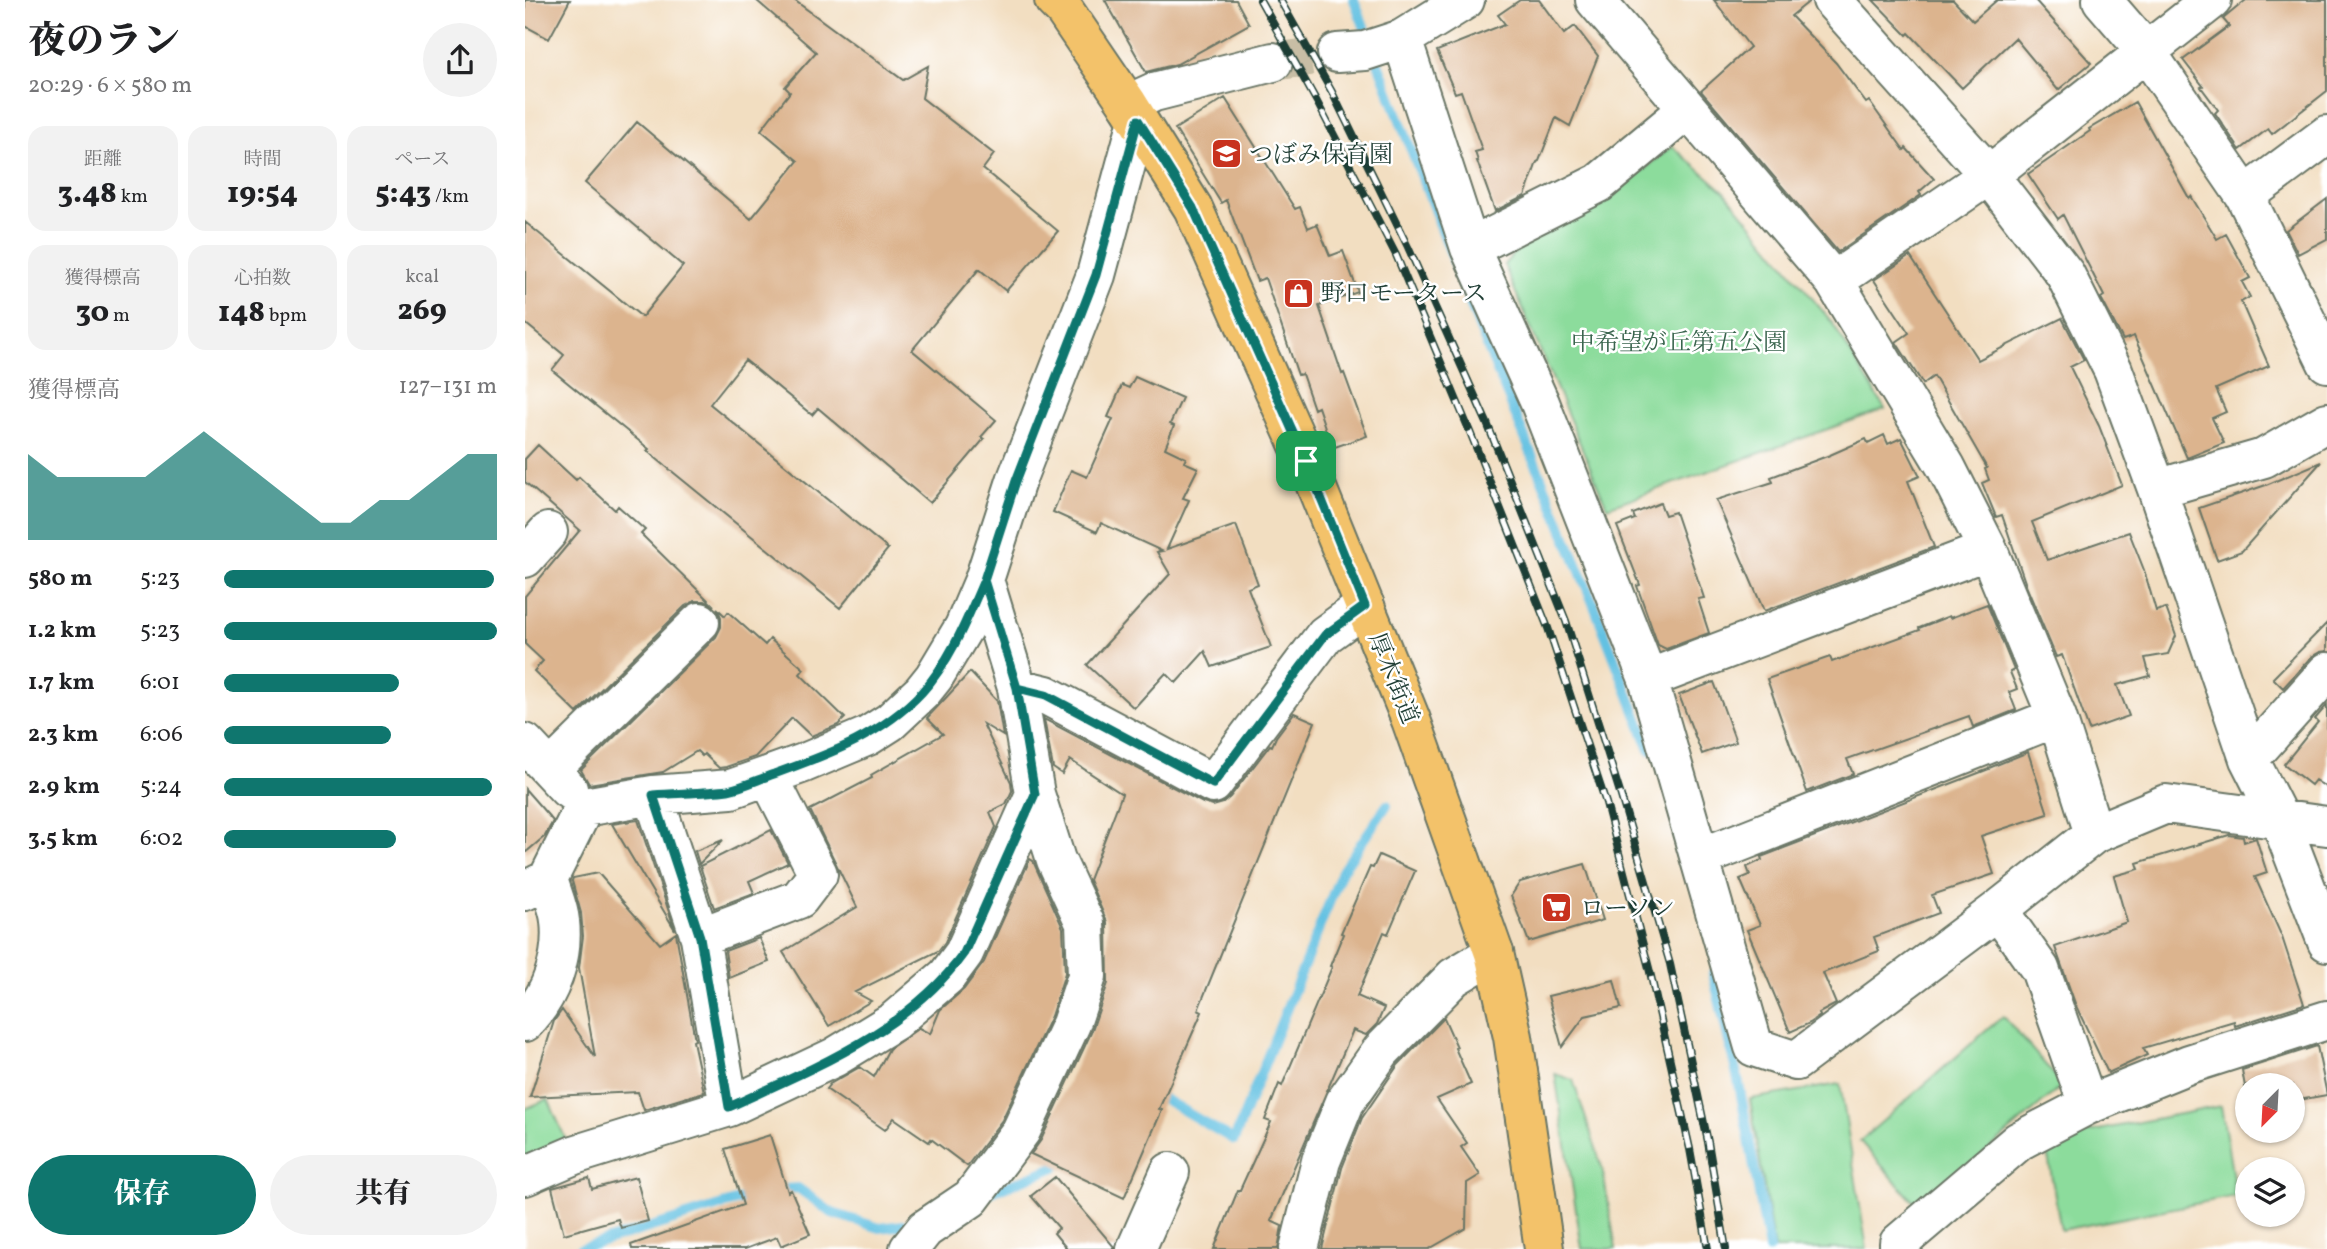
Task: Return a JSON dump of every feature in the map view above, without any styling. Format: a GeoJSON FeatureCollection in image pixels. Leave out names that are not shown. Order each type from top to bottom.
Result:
{"type":"FeatureCollection","features":[{"type":"Feature","properties":{"kind":"main road","name":"厚木街道"},"geometry":{"type":"LineString","coordinates":[[1055,0],[1133,112],[1193,208],[1306,461],[1411,720],[1494,953],[1513,1037],[1544,1249]]}},
{"type":"Feature","properties":{"kind":"street"},"geometry":{"type":"LineString","coordinates":[[1337,52],[1365,51],[1402,39],[1465,0]]}},
{"type":"Feature","properties":{"kind":"street"},"geometry":{"type":"LineString","coordinates":[[1595,0],[1834,281],[1946,467],[1988,550],[2057,717],[2094,834]]}},
{"type":"Feature","properties":{"kind":"street"},"geometry":{"type":"LineString","coordinates":[[1832,0],[1989,175],[2065,274],[2113,370],[2157,489],[2249,759],[2280,820],[2327,942]]}},
{"type":"Feature","properties":{"kind":"street"},"geometry":{"type":"LineString","coordinates":[[2102,0],[2146,51],[2245,196],[2327,363]]}},
{"type":"Feature","properties":{"kind":"street"},"geometry":{"type":"LineString","coordinates":[[1834,281],[1989,175],[2212,0]]}},
{"type":"Feature","properties":{"kind":"street"},"geometry":{"type":"LineString","coordinates":[[1402,39],[1470,248],[1540,403],[1648,679],[1754,1047],[1795,1060],[1998,910],[2094,834],[2166,804],[2327,826]]}},
{"type":"Feature","properties":{"kind":"street"},"geometry":{"type":"LineString","coordinates":[[525,1022],[551,984],[558,961],[560,920],[536,885],[583,807],[653,795],[731,789],[768,776],[868,736],[890,722],[934,677],[964,627],[984,580],[1016,481],[1096,275],[1133,112],[1154,92],[1273,62]]}},
{"type":"Feature","properties":{"kind":"street"},"geometry":{"type":"LineString","coordinates":[[1470,248],[1599,183],[1687,110]]}},
{"type":"Feature","properties":{"kind":"street"},"geometry":{"type":"LineString","coordinates":[[2245,196],[2327,135]]}},
{"type":"Feature","properties":{"kind":"street"},"geometry":{"type":"LineString","coordinates":[[2157,489],[2264,458],[2327,422]]}},
{"type":"Feature","properties":{"kind":"street"},"geometry":{"type":"LineString","coordinates":[[1648,679],[1988,550]]}},
{"type":"Feature","properties":{"kind":"street"},"geometry":{"type":"LineString","coordinates":[[909,1249],[925,1229],[971,1198],[1021,1131],[1071,1024],[1087,976],[1085,923],[1056,860],[1035,794],[1017,688],[984,580]]}},
{"type":"Feature","properties":{"kind":"street"},"geometry":{"type":"LineString","coordinates":[[1017,688],[1046,695],[1213,784],[1325,635],[1365,606]]}},
{"type":"Feature","properties":{"kind":"street"},"geometry":{"type":"LineString","coordinates":[[583,807],[538,756],[700,622]]}},
{"type":"Feature","properties":{"kind":"street"},"geometry":{"type":"LineString","coordinates":[[2249,759],[2327,671]]}},
{"type":"Feature","properties":{"kind":"street"},"geometry":{"type":"LineString","coordinates":[[1700,858],[2057,717]]}},
{"type":"Feature","properties":{"kind":"street"},"geometry":{"type":"LineString","coordinates":[[700,937],[799,899],[818,874],[768,776]]}},
{"type":"Feature","properties":{"kind":"street"},"geometry":{"type":"LineString","coordinates":[[525,1176],[574,1155],[729,1107],[835,1058],[894,1021],[947,976],[964,953],[1035,794]]}},
{"type":"Feature","properties":{"kind":"street"},"geometry":{"type":"LineString","coordinates":[[653,795],[700,937],[729,1107]]}},
{"type":"Feature","properties":{"kind":"street"},"geometry":{"type":"LineString","coordinates":[[1998,910],[2040,969],[2088,1105]]}},
{"type":"Feature","properties":{"kind":"street"},"geometry":{"type":"LineString","coordinates":[[1299,1249],[1321,1161],[1345,1102],[1381,1051],[1454,977],[1494,953]]}},
{"type":"Feature","properties":{"kind":"street"},"geometry":{"type":"LineString","coordinates":[[1899,1249],[1899,1243],[2019,1141],[2088,1105],[2189,1064],[2327,1020]]}},
{"type":"Feature","properties":{"kind":"street"},"geometry":{"type":"LineString","coordinates":[[1136,1249],[1170,1172]]}},
{"type":"Feature","properties":{"kind":"green space","name":"中希望が丘第五公園"},"geometry":{"type":"Polygon","coordinates":[[[1672,146],[1725,192],[1831,321],[1885,409],[1607,507],[1504,265],[1518,248],[1608,200],[1672,146]]]}},
{"type":"Feature","properties":{"kind":"green space"},"geometry":{"type":"Polygon","coordinates":[[[2003,1016],[2063,1085],[1920,1209],[1860,1141],[2003,1016]]]}},
{"type":"Feature","properties":{"kind":"green space"},"geometry":{"type":"Polygon","coordinates":[[[1555,1074],[1573,1080],[1602,1167],[1616,1249],[1582,1249],[1555,1074]]]}},
{"type":"Feature","properties":{"kind":"green space"},"geometry":{"type":"Polygon","coordinates":[[[1840,1084],[1867,1249],[1774,1249],[1750,1099],[1840,1084]]]}},
{"type":"Feature","properties":{"kind":"green space"},"geometry":{"type":"Polygon","coordinates":[[[548,1099],[566,1140],[525,1159],[525,1109],[548,1099]]]}},
{"type":"Feature","properties":{"kind":"green space"},"geometry":{"type":"Polygon","coordinates":[[[2221,1106],[2235,1196],[2061,1230],[2047,1151],[2063,1137],[2221,1106]]]}},
{"type":"Feature","properties":{"kind":"building"},"geometry":{"type":"Polygon","coordinates":[[[525,0],[570,0],[549,39],[525,26],[525,0]]]}},
{"type":"Feature","properties":{"kind":"building"},"geometry":{"type":"Polygon","coordinates":[[[756,0],[794,0],[903,80],[928,66],[922,98],[994,154],[983,169],[1058,231],[1006,291],[979,269],[912,350],[996,420],[981,437],[984,439],[930,503],[818,408],[812,415],[745,360],[710,404],[888,549],[840,608],[552,370],[564,355],[525,323],[525,222],[642,317],[683,266],[585,183],[637,122],[751,219],[798,161],[761,130],[790,92],[785,87],[816,52],[756,0]]]}},
{"type":"Feature","properties":{"kind":"building"},"geometry":{"type":"Polygon","coordinates":[[[1105,0],[1236,0],[1249,24],[1177,64],[1146,72],[1105,0]]]}},
{"type":"Feature","properties":{"kind":"building"},"geometry":{"type":"Polygon","coordinates":[[[1520,0],[1539,0],[1564,34],[1575,26],[1598,56],[1570,126],[1556,118],[1525,196],[1495,211],[1475,152],[1482,150],[1461,91],[1455,93],[1437,51],[1505,24],[1498,15],[1520,0]]]}},
{"type":"Feature","properties":{"kind":"building"},"geometry":{"type":"Polygon","coordinates":[[[1714,0],[1811,0],[1791,16],[1836,63],[1866,103],[1869,101],[1904,150],[1906,148],[1934,179],[1919,192],[1921,195],[1838,252],[1701,91],[1750,47],[1714,0]]]}},
{"type":"Feature","properties":{"kind":"building"},"geometry":{"type":"Polygon","coordinates":[[[1873,0],[1953,0],[1973,21],[1997,0],[2035,0],[2091,63],[2058,90],[2015,38],[1962,88],[1873,0]]]}},
{"type":"Feature","properties":{"kind":"building"},"geometry":{"type":"Polygon","coordinates":[[[2246,0],[2327,0],[2327,91],[2272,134],[2268,129],[2240,150],[2215,113],[2218,110],[2201,87],[2203,86],[2183,60],[2229,26],[2223,19],[2246,0]]]}},
{"type":"Feature","properties":{"kind":"building"},"geometry":{"type":"Polygon","coordinates":[[[1225,98],[1295,209],[1300,207],[1308,228],[1317,224],[1330,256],[1343,251],[1358,292],[1319,306],[1367,436],[1332,448],[1318,407],[1314,409],[1302,374],[1298,375],[1265,278],[1257,281],[1226,200],[1221,203],[1175,129],[1225,98]]]}},
{"type":"Feature","properties":{"kind":"building"},"geometry":{"type":"Polygon","coordinates":[[[2135,102],[2189,198],[2191,196],[2217,239],[2226,234],[2250,278],[2242,282],[2250,297],[2241,302],[2269,366],[2216,389],[2226,412],[2212,418],[2224,443],[2187,458],[2134,336],[2123,340],[2063,215],[2058,219],[2028,174],[2090,131],[2089,129],[2135,102]]]}},
{"type":"Feature","properties":{"kind":"building"},"geometry":{"type":"Polygon","coordinates":[[[2327,199],[2327,239],[2298,254],[2286,230],[2327,199]]]}},
{"type":"Feature","properties":{"kind":"building"},"geometry":{"type":"Polygon","coordinates":[[[1910,256],[1978,360],[2062,318],[2084,360],[2070,367],[2099,426],[2122,485],[2032,522],[2047,560],[2129,532],[2156,611],[2166,608],[2176,636],[2168,654],[2145,658],[2150,676],[2117,685],[2129,716],[2089,730],[2062,655],[2056,657],[2027,588],[2002,515],[1996,517],[1982,483],[1989,480],[1985,469],[1987,468],[1934,376],[1923,384],[1896,342],[1909,333],[1874,280],[1910,256]]]}},
{"type":"Feature","properties":{"kind":"building"},"geometry":{"type":"Polygon","coordinates":[[[1135,377],[1182,398],[1170,424],[1174,426],[1165,448],[1186,458],[1184,462],[1198,468],[1183,498],[1189,500],[1167,549],[1236,525],[1258,584],[1248,588],[1271,647],[1212,667],[1205,651],[1176,683],[1166,673],[1134,708],[1087,665],[1170,574],[1157,552],[1162,551],[1101,523],[1097,532],[1053,512],[1071,470],[1087,477],[1113,419],[1108,417],[1122,385],[1129,388],[1135,377]]]}},
{"type":"Feature","properties":{"kind":"building"},"geometry":{"type":"Polygon","coordinates":[[[1884,435],[1888,444],[1901,438],[1920,476],[1908,481],[1934,547],[1764,611],[1716,500],[1773,482],[1771,477],[1866,439],[1868,443],[1884,435]]]}},
{"type":"Feature","properties":{"kind":"building"},"geometry":{"type":"Polygon","coordinates":[[[538,445],[576,480],[579,477],[615,510],[618,506],[645,530],[641,534],[714,606],[705,601],[695,601],[685,606],[577,713],[534,671],[543,661],[525,644],[525,596],[580,530],[525,482],[525,459],[538,445]]]}},
{"type":"Feature","properties":{"kind":"building"},"geometry":{"type":"Polygon","coordinates":[[[2321,462],[2242,551],[2217,560],[2199,508],[2266,485],[2321,462]]]}},
{"type":"Feature","properties":{"kind":"building"},"geometry":{"type":"Polygon","coordinates":[[[1660,503],[1665,515],[1675,512],[1704,598],[1698,599],[1709,633],[1666,649],[1658,645],[1637,586],[1640,585],[1617,526],[1635,519],[1633,514],[1660,503]]]}},
{"type":"Feature","properties":{"kind":"building"},"geometry":{"type":"Polygon","coordinates":[[[1987,604],[2014,670],[2010,672],[2017,689],[2009,692],[2016,710],[1973,727],[1969,716],[1847,759],[1853,774],[1807,792],[1767,679],[1830,657],[1832,662],[1987,604]]]}},
{"type":"Feature","properties":{"kind":"building"},"geometry":{"type":"Polygon","coordinates":[[[717,608],[725,616],[728,612],[765,645],[770,639],[804,669],[800,674],[845,718],[838,725],[811,736],[792,718],[755,757],[726,767],[719,768],[697,751],[663,772],[589,784],[581,770],[716,637],[721,627],[717,608]]]}},
{"type":"Feature","properties":{"kind":"building"},"geometry":{"type":"Polygon","coordinates":[[[2327,623],[2327,651],[2311,657],[2283,688],[2273,678],[2327,623]]]}},
{"type":"Feature","properties":{"kind":"building"},"geometry":{"type":"Polygon","coordinates":[[[970,672],[997,701],[1003,736],[983,724],[1011,782],[1012,791],[1006,804],[990,812],[996,827],[945,942],[938,951],[855,992],[871,1001],[829,1026],[783,952],[857,907],[810,810],[872,778],[871,775],[943,734],[927,718],[970,672]]]}},
{"type":"Feature","properties":{"kind":"building"},"geometry":{"type":"Polygon","coordinates":[[[1714,682],[1736,742],[1702,754],[1679,695],[1714,682]]]}},
{"type":"Feature","properties":{"kind":"building"},"geometry":{"type":"Polygon","coordinates":[[[2327,705],[2327,788],[2315,780],[2311,785],[2284,764],[2318,722],[2315,719],[2327,705]]]}},
{"type":"Feature","properties":{"kind":"building"},"geometry":{"type":"Polygon","coordinates":[[[1294,713],[1315,722],[1198,1010],[1202,1012],[1159,1109],[1162,1110],[1124,1198],[1031,1154],[1041,1140],[1091,1033],[1108,983],[1107,922],[1089,880],[1122,794],[1070,760],[1062,774],[1053,768],[1044,719],[1213,806],[1230,797],[1270,745],[1272,746],[1294,713]]]}},
{"type":"Feature","properties":{"kind":"building"},"geometry":{"type":"Polygon","coordinates":[[[2028,752],[2048,814],[1981,836],[1994,874],[1932,895],[1939,913],[1874,937],[1879,951],[1823,973],[1836,1004],[1819,1013],[1820,1016],[1810,1023],[1790,1032],[1747,930],[1760,925],[1740,879],[1750,875],[1747,867],[1762,860],[1761,857],[2028,752]]]}},
{"type":"Feature","properties":{"kind":"building"},"geometry":{"type":"Polygon","coordinates":[[[525,789],[553,821],[545,836],[525,853],[525,789]]]}},
{"type":"Feature","properties":{"kind":"building"},"geometry":{"type":"Polygon","coordinates":[[[638,820],[675,930],[612,824],[638,820]]]}},
{"type":"Feature","properties":{"kind":"building"},"geometry":{"type":"Polygon","coordinates":[[[771,830],[788,863],[749,881],[754,893],[714,908],[700,866],[771,830]]]}},
{"type":"Feature","properties":{"kind":"building"},"geometry":{"type":"Polygon","coordinates":[[[2229,835],[2243,837],[2244,842],[2256,838],[2267,873],[2255,877],[2282,937],[2304,1004],[2235,1026],[2234,1021],[2143,1048],[2147,1055],[2108,1073],[2076,1006],[2055,947],[2127,922],[2114,876],[2139,869],[2137,863],[2229,835]]]}},
{"type":"Feature","properties":{"kind":"building"},"geometry":{"type":"Polygon","coordinates":[[[723,840],[699,864],[695,851],[723,840]]]}},
{"type":"Feature","properties":{"kind":"building"},"geometry":{"type":"Polygon","coordinates":[[[1379,855],[1415,871],[1388,934],[1384,932],[1357,996],[1384,1008],[1377,1024],[1366,1035],[1353,1030],[1271,1221],[1282,1226],[1278,1249],[1214,1249],[1238,1190],[1271,1122],[1265,1120],[1332,967],[1330,966],[1343,934],[1341,933],[1370,867],[1373,868],[1379,855]]]}},
{"type":"Feature","properties":{"kind":"building"},"geometry":{"type":"Polygon","coordinates":[[[1030,859],[1063,928],[1065,973],[1051,1016],[1002,1120],[967,1166],[931,1139],[929,1142],[894,1118],[885,1130],[826,1089],[860,1067],[874,1077],[889,1049],[919,1028],[930,1034],[940,1010],[964,989],[984,962],[1030,859]]]}},
{"type":"Feature","properties":{"kind":"building","name":"ローソン"},"geometry":{"type":"Polygon","coordinates":[[[1585,864],[1603,920],[1529,942],[1511,896],[1520,882],[1585,864]]]}},
{"type":"Feature","properties":{"kind":"building"},"geometry":{"type":"Polygon","coordinates":[[[598,873],[660,944],[676,933],[704,1092],[644,1110],[638,1092],[530,1097],[554,1021],[562,1010],[595,1057],[579,968],[583,936],[581,913],[572,881],[573,878],[598,873]]]}},
{"type":"Feature","properties":{"kind":"building"},"geometry":{"type":"Polygon","coordinates":[[[759,938],[769,962],[729,978],[725,951],[759,938]]]}},
{"type":"Feature","properties":{"kind":"building"},"geometry":{"type":"Polygon","coordinates":[[[1614,980],[1621,1008],[1585,1016],[1562,1047],[1548,996],[1614,980]]]}},
{"type":"Feature","properties":{"kind":"building"},"geometry":{"type":"Polygon","coordinates":[[[1444,1018],[1471,1084],[1437,1099],[1467,1143],[1461,1147],[1480,1175],[1467,1183],[1466,1228],[1429,1249],[1322,1249],[1342,1168],[1362,1118],[1398,1065],[1444,1018]]]}},
{"type":"Feature","properties":{"kind":"building"},"geometry":{"type":"Polygon","coordinates":[[[2317,1046],[2327,1095],[2305,1099],[2305,1073],[2243,1073],[2242,1070],[2317,1046]]]}},
{"type":"Feature","properties":{"kind":"building"},"geometry":{"type":"Polygon","coordinates":[[[770,1135],[788,1192],[791,1190],[810,1234],[781,1246],[777,1237],[745,1249],[632,1249],[631,1245],[743,1205],[725,1149],[770,1135]]]}},
{"type":"Feature","properties":{"kind":"building"},"geometry":{"type":"Polygon","coordinates":[[[636,1177],[648,1221],[621,1228],[618,1219],[564,1234],[552,1188],[589,1178],[592,1189],[636,1177]]]}},
{"type":"Feature","properties":{"kind":"building"},"geometry":{"type":"Polygon","coordinates":[[[1055,1177],[1115,1249],[1067,1249],[1054,1233],[1059,1228],[1031,1196],[1055,1177]]]}},
{"type":"Feature","properties":{"kind":"waterway"},"geometry":{"type":"LineString","coordinates":[[1354,0],[1479,327],[1591,598],[1650,750]]}},
{"type":"Feature","properties":{"kind":"waterway"},"geometry":{"type":"LineString","coordinates":[[1152,1092],[1234,1140],[1342,871],[1387,805]]}},
{"type":"Feature","properties":{"kind":"waterway"},"geometry":{"type":"LineString","coordinates":[[1713,974],[1739,1084],[1769,1249]]}},
{"type":"Feature","properties":{"kind":"waterway"},"geometry":{"type":"LineString","coordinates":[[989,1193],[1067,1160]]}},
{"type":"Feature","properties":{"kind":"waterway"},"geometry":{"type":"LineString","coordinates":[[774,1190],[798,1188],[832,1213],[880,1228],[903,1225]]}},
{"type":"Feature","properties":{"kind":"waterway"},"geometry":{"type":"LineString","coordinates":[[580,1249],[755,1195]]}},
{"type":"Feature","properties":{"kind":"tunnel"},"geometry":{"type":"LineString","coordinates":[[1273,62],[1337,53]]}},
{"type":"Feature","properties":{"kind":"railway"},"geometry":{"type":"LineString","coordinates":[[1260,0],[1317,102],[1396,255],[1548,628],[1606,803],[1650,972],[1690,1149],[1708,1249]]}},
{"type":"Feature","properties":{"kind":"railway"},"geometry":{"type":"LineString","coordinates":[[1280,0],[1332,92],[1408,247],[1487,423],[1566,621],[1670,964],[1708,1142],[1726,1249]]}},
{"type":"Feature","properties":{"kind":"place","name":"つぼみ保育園"},"geometry":{"type":"Point","coordinates":[1226,154]}},
{"type":"Feature","properties":{"kind":"place","name":"野口モータース"},"geometry":{"type":"Point","coordinates":[1298,293]}},
{"type":"Feature","properties":{"kind":"place","name":"ローソン"},"geometry":{"type":"Point","coordinates":[1557,908]}},
{"type":"Feature","properties":{"kind":"route"},"geometry":{"type":"LineString","coordinates":[[1306,461],[1193,208],[1138,120],[1096,275],[1016,481],[984,580],[1000,634],[1017,688],[1035,794],[964,953],[947,976],[894,1021],[835,1058],[729,1107],[700,937],[653,795],[731,789],[804,763],[868,736],[890,722],[934,677],[964,627],[984,580],[1017,688],[1046,695],[1213,784],[1325,635],[1365,606],[1306,461]]}}]}
